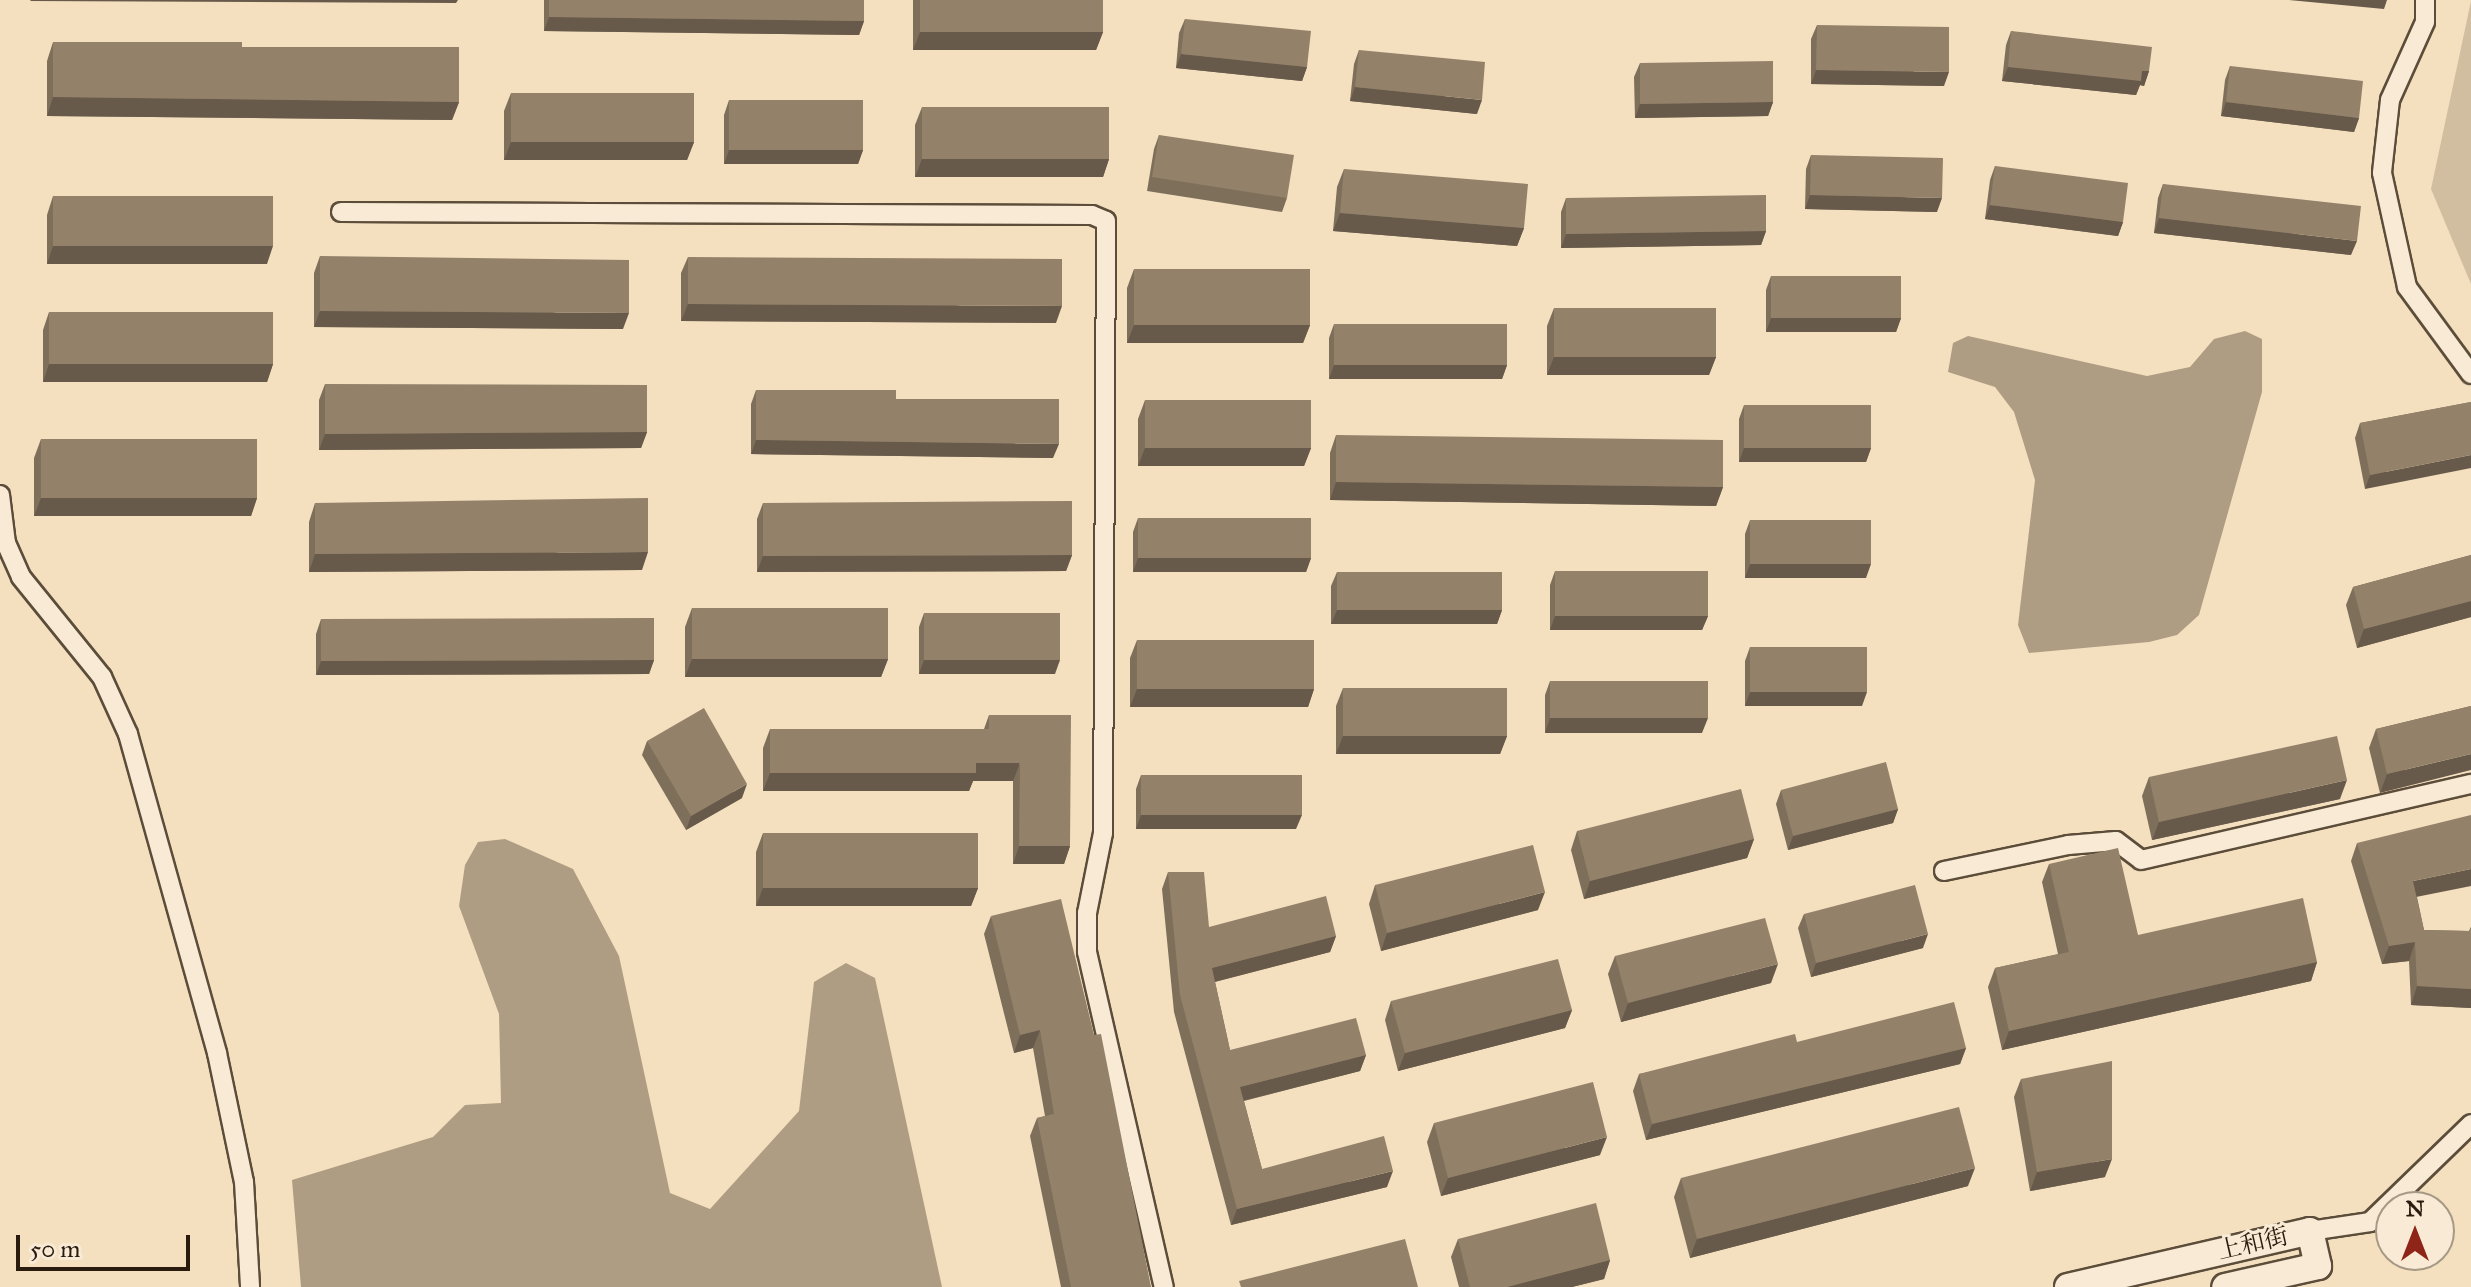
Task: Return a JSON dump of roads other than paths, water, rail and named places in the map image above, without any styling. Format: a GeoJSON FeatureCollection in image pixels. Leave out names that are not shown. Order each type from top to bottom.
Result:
{"type":"FeatureCollection","features":[{"type":"Feature","properties":{"kind":"street"},"geometry":{"type":"LineString","coordinates":[[2425,0],[2425,22],[2390,100],[2382,173],[2407,287],[2471,374]]}},
{"type":"Feature","properties":{"kind":"street"},"geometry":{"type":"LineString","coordinates":[[341,212],[1092,215],[1106,221],[1103,833],[1087,913],[1087,952],[1164,1287]]}},
{"type":"Feature","properties":{"kind":"street"},"geometry":{"type":"LineString","coordinates":[[0,495],[6,543],[21,577],[102,677],[128,734],[217,1053],[244,1182],[250,1287]]}},
{"type":"Feature","properties":{"kind":"street"},"geometry":{"type":"LineString","coordinates":[[1944,871],[2068,845],[2116,841],[2141,860],[2471,784]]}},
{"type":"Feature","properties":{"kind":"street"},"geometry":{"type":"LineString","coordinates":[[2310,1231],[2370,1222],[2471,1124]]}},
{"type":"Feature","properties":{"kind":"street","name":"上和街"},"geometry":{"type":"LineString","coordinates":[[2068,1287],[2310,1231],[2318,1266],[2225,1287]]}}]}
